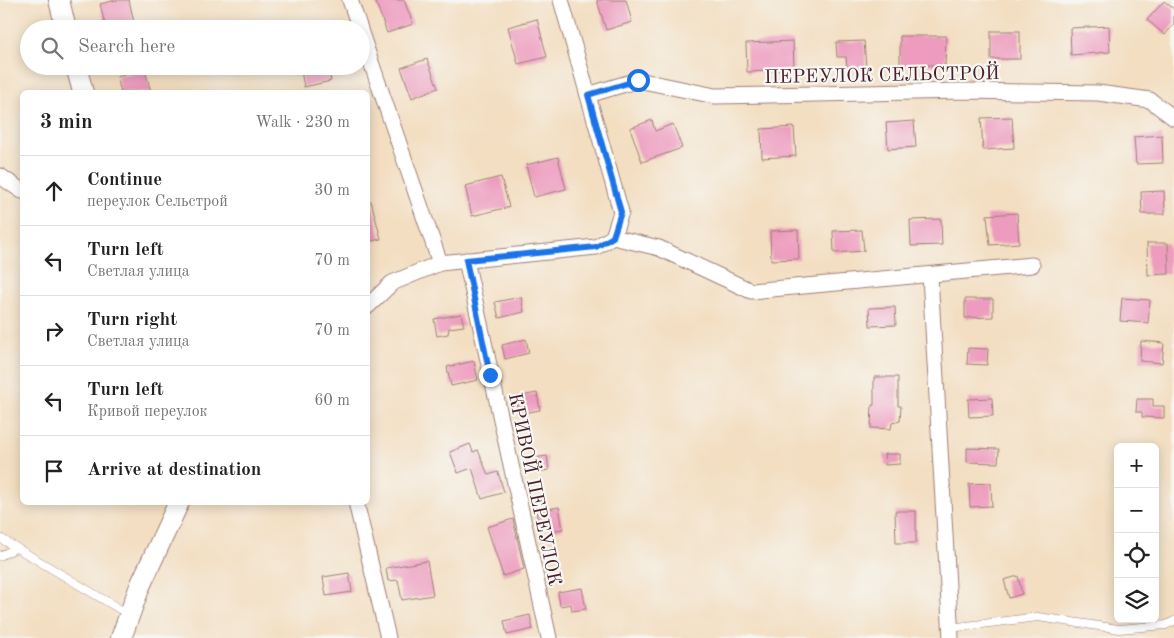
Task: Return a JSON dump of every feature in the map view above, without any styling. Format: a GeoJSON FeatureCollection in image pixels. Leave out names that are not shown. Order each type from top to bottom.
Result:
{"type":"FeatureCollection","features":[{"type":"Feature","properties":{"kind":"street"},"geometry":{"type":"LineString","coordinates":[[59,0],[64,20]]}},
{"type":"Feature","properties":{"kind":"street"},"geometry":{"type":"LineString","coordinates":[[350,0],[357,20]]}},
{"type":"Feature","properties":{"kind":"street"},"geometry":{"type":"LineString","coordinates":[[370,304],[392,283],[440,264],[596,247],[613,237],[621,212],[560,0]]}},
{"type":"Feature","properties":{"kind":"street"},"geometry":{"type":"LineString","coordinates":[[370,59],[440,264]]}},
{"type":"Feature","properties":{"kind":"street"},"geometry":{"type":"LineString","coordinates":[[78,75],[82,90]]}},
{"type":"Feature","properties":{"kind":"street","name":"ПЕРЕУЛОК СЕЛЬСТРОЙ"},"geometry":{"type":"LineString","coordinates":[[588,95],[638,80],[715,96],[962,91],[1098,93],[1150,100],[1174,118]]}},
{"type":"Feature","properties":{"kind":"street"},"geometry":{"type":"LineString","coordinates":[[0,176],[20,190]]}},
{"type":"Feature","properties":{"kind":"street"},"geometry":{"type":"LineString","coordinates":[[613,237],[659,248],[751,291],[1032,266]]}},
{"type":"Feature","properties":{"kind":"street","name":"КРИВОЙ ПЕРЕУЛОК"},"geometry":{"type":"LineString","coordinates":[[466,260],[549,638]]}},
{"type":"Feature","properties":{"kind":"street"},"geometry":{"type":"LineString","coordinates":[[930,276],[950,633]]}},
{"type":"Feature","properties":{"kind":"street"},"geometry":{"type":"LineString","coordinates":[[121,638],[140,586],[178,505]]}},
{"type":"Feature","properties":{"kind":"street"},"geometry":{"type":"LineString","coordinates":[[357,505],[388,638]]}},
{"type":"Feature","properties":{"kind":"lane"},"geometry":{"type":"LineString","coordinates":[[0,538],[130,615]]}},
{"type":"Feature","properties":{"kind":"lane"},"geometry":{"type":"LineString","coordinates":[[0,556],[16,548]]}},
{"type":"Feature","properties":{"kind":"lane"},"geometry":{"type":"LineString","coordinates":[[950,633],[1038,617],[1119,629],[1166,625],[1174,621]]}},
{"type":"Feature","properties":{"kind":"building"},"geometry":{"type":"Polygon","coordinates":[[[116,0],[129,0],[133,20],[104,20],[100,4],[116,0]]]}},
{"type":"Feature","properties":{"kind":"building"},"geometry":{"type":"Polygon","coordinates":[[[375,0],[404,0],[413,24],[387,33],[375,0]]]}},
{"type":"Feature","properties":{"kind":"building"},"geometry":{"type":"Polygon","coordinates":[[[597,0],[626,0],[632,22],[606,30],[597,0]]]}},
{"type":"Feature","properties":{"kind":"building"},"geometry":{"type":"Polygon","coordinates":[[[1164,1],[1174,9],[1174,24],[1165,35],[1147,20],[1164,1]]]}},
{"type":"Feature","properties":{"kind":"building"},"geometry":{"type":"Polygon","coordinates":[[[537,19],[547,57],[518,64],[508,27],[537,19]]]}},
{"type":"Feature","properties":{"kind":"building"},"geometry":{"type":"Polygon","coordinates":[[[1109,26],[1110,52],[1071,55],[1070,28],[1109,26]]]}},
{"type":"Feature","properties":{"kind":"building"},"geometry":{"type":"Polygon","coordinates":[[[991,31],[1020,31],[1020,59],[991,59],[991,31]]]}},
{"type":"Feature","properties":{"kind":"building"},"geometry":{"type":"Polygon","coordinates":[[[900,36],[946,36],[945,65],[900,65],[900,36]]]}},
{"type":"Feature","properties":{"kind":"building"},"geometry":{"type":"Polygon","coordinates":[[[793,41],[794,70],[747,72],[746,43],[793,41]]]}},
{"type":"Feature","properties":{"kind":"building"},"geometry":{"type":"Polygon","coordinates":[[[864,41],[866,67],[847,68],[846,57],[837,57],[836,42],[864,41]]]}},
{"type":"Feature","properties":{"kind":"building"},"geometry":{"type":"Polygon","coordinates":[[[427,59],[438,88],[412,98],[401,68],[427,59]]]}},
{"type":"Feature","properties":{"kind":"building"},"geometry":{"type":"Polygon","coordinates":[[[146,75],[150,90],[120,90],[117,77],[146,75]]]}},
{"type":"Feature","properties":{"kind":"building"},"geometry":{"type":"Polygon","coordinates":[[[302,75],[330,75],[331,81],[304,87],[302,75]]]}},
{"type":"Feature","properties":{"kind":"building"},"geometry":{"type":"Polygon","coordinates":[[[1012,117],[1014,148],[983,150],[981,118],[1012,117]]]}},
{"type":"Feature","properties":{"kind":"building"},"geometry":{"type":"Polygon","coordinates":[[[652,120],[655,131],[673,124],[682,148],[642,162],[630,128],[652,120]]]}},
{"type":"Feature","properties":{"kind":"building"},"geometry":{"type":"Polygon","coordinates":[[[914,121],[916,147],[888,149],[886,123],[914,121]]]}},
{"type":"Feature","properties":{"kind":"building"},"geometry":{"type":"Polygon","coordinates":[[[794,127],[796,156],[762,158],[761,129],[794,127]]]}},
{"type":"Feature","properties":{"kind":"building"},"geometry":{"type":"Polygon","coordinates":[[[1162,135],[1163,163],[1136,164],[1134,137],[1162,135]]]}},
{"type":"Feature","properties":{"kind":"building"},"geometry":{"type":"Polygon","coordinates":[[[558,157],[566,189],[534,197],[526,165],[558,157]]]}},
{"type":"Feature","properties":{"kind":"building"},"geometry":{"type":"Polygon","coordinates":[[[501,177],[509,207],[472,216],[465,186],[501,177]]]}},
{"type":"Feature","properties":{"kind":"building"},"geometry":{"type":"Polygon","coordinates":[[[1164,191],[1165,214],[1142,214],[1141,192],[1164,191]]]}},
{"type":"Feature","properties":{"kind":"building"},"geometry":{"type":"Polygon","coordinates":[[[370,201],[371,201],[381,239],[370,242],[370,201]]]}},
{"type":"Feature","properties":{"kind":"building"},"geometry":{"type":"Polygon","coordinates":[[[1017,213],[1019,243],[990,245],[987,215],[1017,213]]]}},
{"type":"Feature","properties":{"kind":"building"},"geometry":{"type":"Polygon","coordinates":[[[941,219],[942,245],[911,246],[910,220],[941,219]]]}},
{"type":"Feature","properties":{"kind":"building"},"geometry":{"type":"Polygon","coordinates":[[[798,230],[799,259],[771,260],[770,231],[798,230]]]}},
{"type":"Feature","properties":{"kind":"building"},"geometry":{"type":"Polygon","coordinates":[[[862,230],[864,251],[834,253],[833,231],[862,230]]]}},
{"type":"Feature","properties":{"kind":"building"},"geometry":{"type":"Polygon","coordinates":[[[1147,243],[1168,243],[1169,274],[1148,275],[1147,243]]]}},
{"type":"Feature","properties":{"kind":"building"},"geometry":{"type":"Polygon","coordinates":[[[521,297],[524,312],[499,318],[495,302],[521,297]]]}},
{"type":"Feature","properties":{"kind":"building"},"geometry":{"type":"Polygon","coordinates":[[[1122,298],[1150,300],[1148,323],[1120,321],[1122,298]]]}},
{"type":"Feature","properties":{"kind":"building"},"geometry":{"type":"Polygon","coordinates":[[[965,299],[993,299],[993,317],[965,318],[965,299]]]}},
{"type":"Feature","properties":{"kind":"building"},"geometry":{"type":"Polygon","coordinates":[[[895,307],[896,325],[870,326],[869,308],[895,307]]]}},
{"type":"Feature","properties":{"kind":"building"},"geometry":{"type":"Polygon","coordinates":[[[461,314],[464,326],[449,328],[448,334],[437,336],[434,319],[461,314]]]}},
{"type":"Feature","properties":{"kind":"building"},"geometry":{"type":"Polygon","coordinates":[[[526,339],[529,353],[505,359],[502,345],[526,339]]]}},
{"type":"Feature","properties":{"kind":"building"},"geometry":{"type":"Polygon","coordinates":[[[1141,341],[1164,343],[1162,363],[1140,361],[1141,341]]]}},
{"type":"Feature","properties":{"kind":"building"},"geometry":{"type":"Polygon","coordinates":[[[968,348],[988,349],[987,365],[967,364],[968,348]]]}},
{"type":"Feature","properties":{"kind":"building"},"geometry":{"type":"Polygon","coordinates":[[[474,361],[478,380],[451,386],[447,367],[474,361]]]}},
{"type":"Feature","properties":{"kind":"building"},"geometry":{"type":"Polygon","coordinates":[[[874,377],[898,377],[898,406],[901,406],[900,421],[892,423],[891,429],[871,428],[872,405],[874,405],[874,377]]]}},
{"type":"Feature","properties":{"kind":"building"},"geometry":{"type":"Polygon","coordinates":[[[537,393],[540,410],[518,414],[515,397],[537,393]]]}},
{"type":"Feature","properties":{"kind":"building"},"geometry":{"type":"Polygon","coordinates":[[[992,398],[993,416],[969,417],[968,399],[992,398]]]}},
{"type":"Feature","properties":{"kind":"building"},"geometry":{"type":"Polygon","coordinates":[[[1137,399],[1153,399],[1153,406],[1164,406],[1164,418],[1142,417],[1142,412],[1136,412],[1137,399]]]}},
{"type":"Feature","properties":{"kind":"building"},"geometry":{"type":"Polygon","coordinates":[[[470,444],[473,452],[478,450],[488,475],[498,472],[504,492],[482,499],[472,468],[458,473],[450,452],[470,444]]]}},
{"type":"Feature","properties":{"kind":"building"},"geometry":{"type":"Polygon","coordinates":[[[967,448],[999,449],[998,463],[967,462],[967,448]]]}},
{"type":"Feature","properties":{"kind":"building"},"geometry":{"type":"Polygon","coordinates":[[[884,454],[900,454],[900,464],[885,465],[884,454]]]}},
{"type":"Feature","properties":{"kind":"building"},"geometry":{"type":"Polygon","coordinates":[[[547,456],[549,470],[530,473],[527,459],[547,456]]]}},
{"type":"Feature","properties":{"kind":"building"},"geometry":{"type":"Polygon","coordinates":[[[991,483],[992,506],[970,507],[969,484],[991,483]]]}},
{"type":"Feature","properties":{"kind":"building"},"geometry":{"type":"Polygon","coordinates":[[[559,507],[563,529],[549,531],[548,525],[539,527],[536,511],[559,507]]]}},
{"type":"Feature","properties":{"kind":"building"},"geometry":{"type":"Polygon","coordinates":[[[895,511],[916,511],[916,543],[896,543],[895,511]]]}},
{"type":"Feature","properties":{"kind":"building"},"geometry":{"type":"Polygon","coordinates":[[[513,519],[524,569],[503,576],[487,527],[513,519]]]}},
{"type":"Feature","properties":{"kind":"building"},"geometry":{"type":"Polygon","coordinates":[[[427,561],[433,595],[402,600],[398,580],[388,581],[386,568],[427,561]]]}},
{"type":"Feature","properties":{"kind":"building"},"geometry":{"type":"Polygon","coordinates":[[[349,573],[352,592],[326,596],[323,577],[349,573]]]}},
{"type":"Feature","properties":{"kind":"building"},"geometry":{"type":"Polygon","coordinates":[[[1018,576],[1022,594],[1009,598],[1004,580],[1018,576]]]}},
{"type":"Feature","properties":{"kind":"building"},"geometry":{"type":"Polygon","coordinates":[[[582,588],[586,609],[572,611],[571,604],[560,606],[558,592],[582,588]]]}},
{"type":"Feature","properties":{"kind":"building"},"geometry":{"type":"Polygon","coordinates":[[[530,615],[533,629],[507,635],[504,621],[530,615]]]}},
{"type":"Feature","properties":{"kind":"route"},"geometry":{"type":"LineString","coordinates":[[490,375],[466,260],[596,247],[613,237],[621,212],[588,95],[638,80]]}}]}
